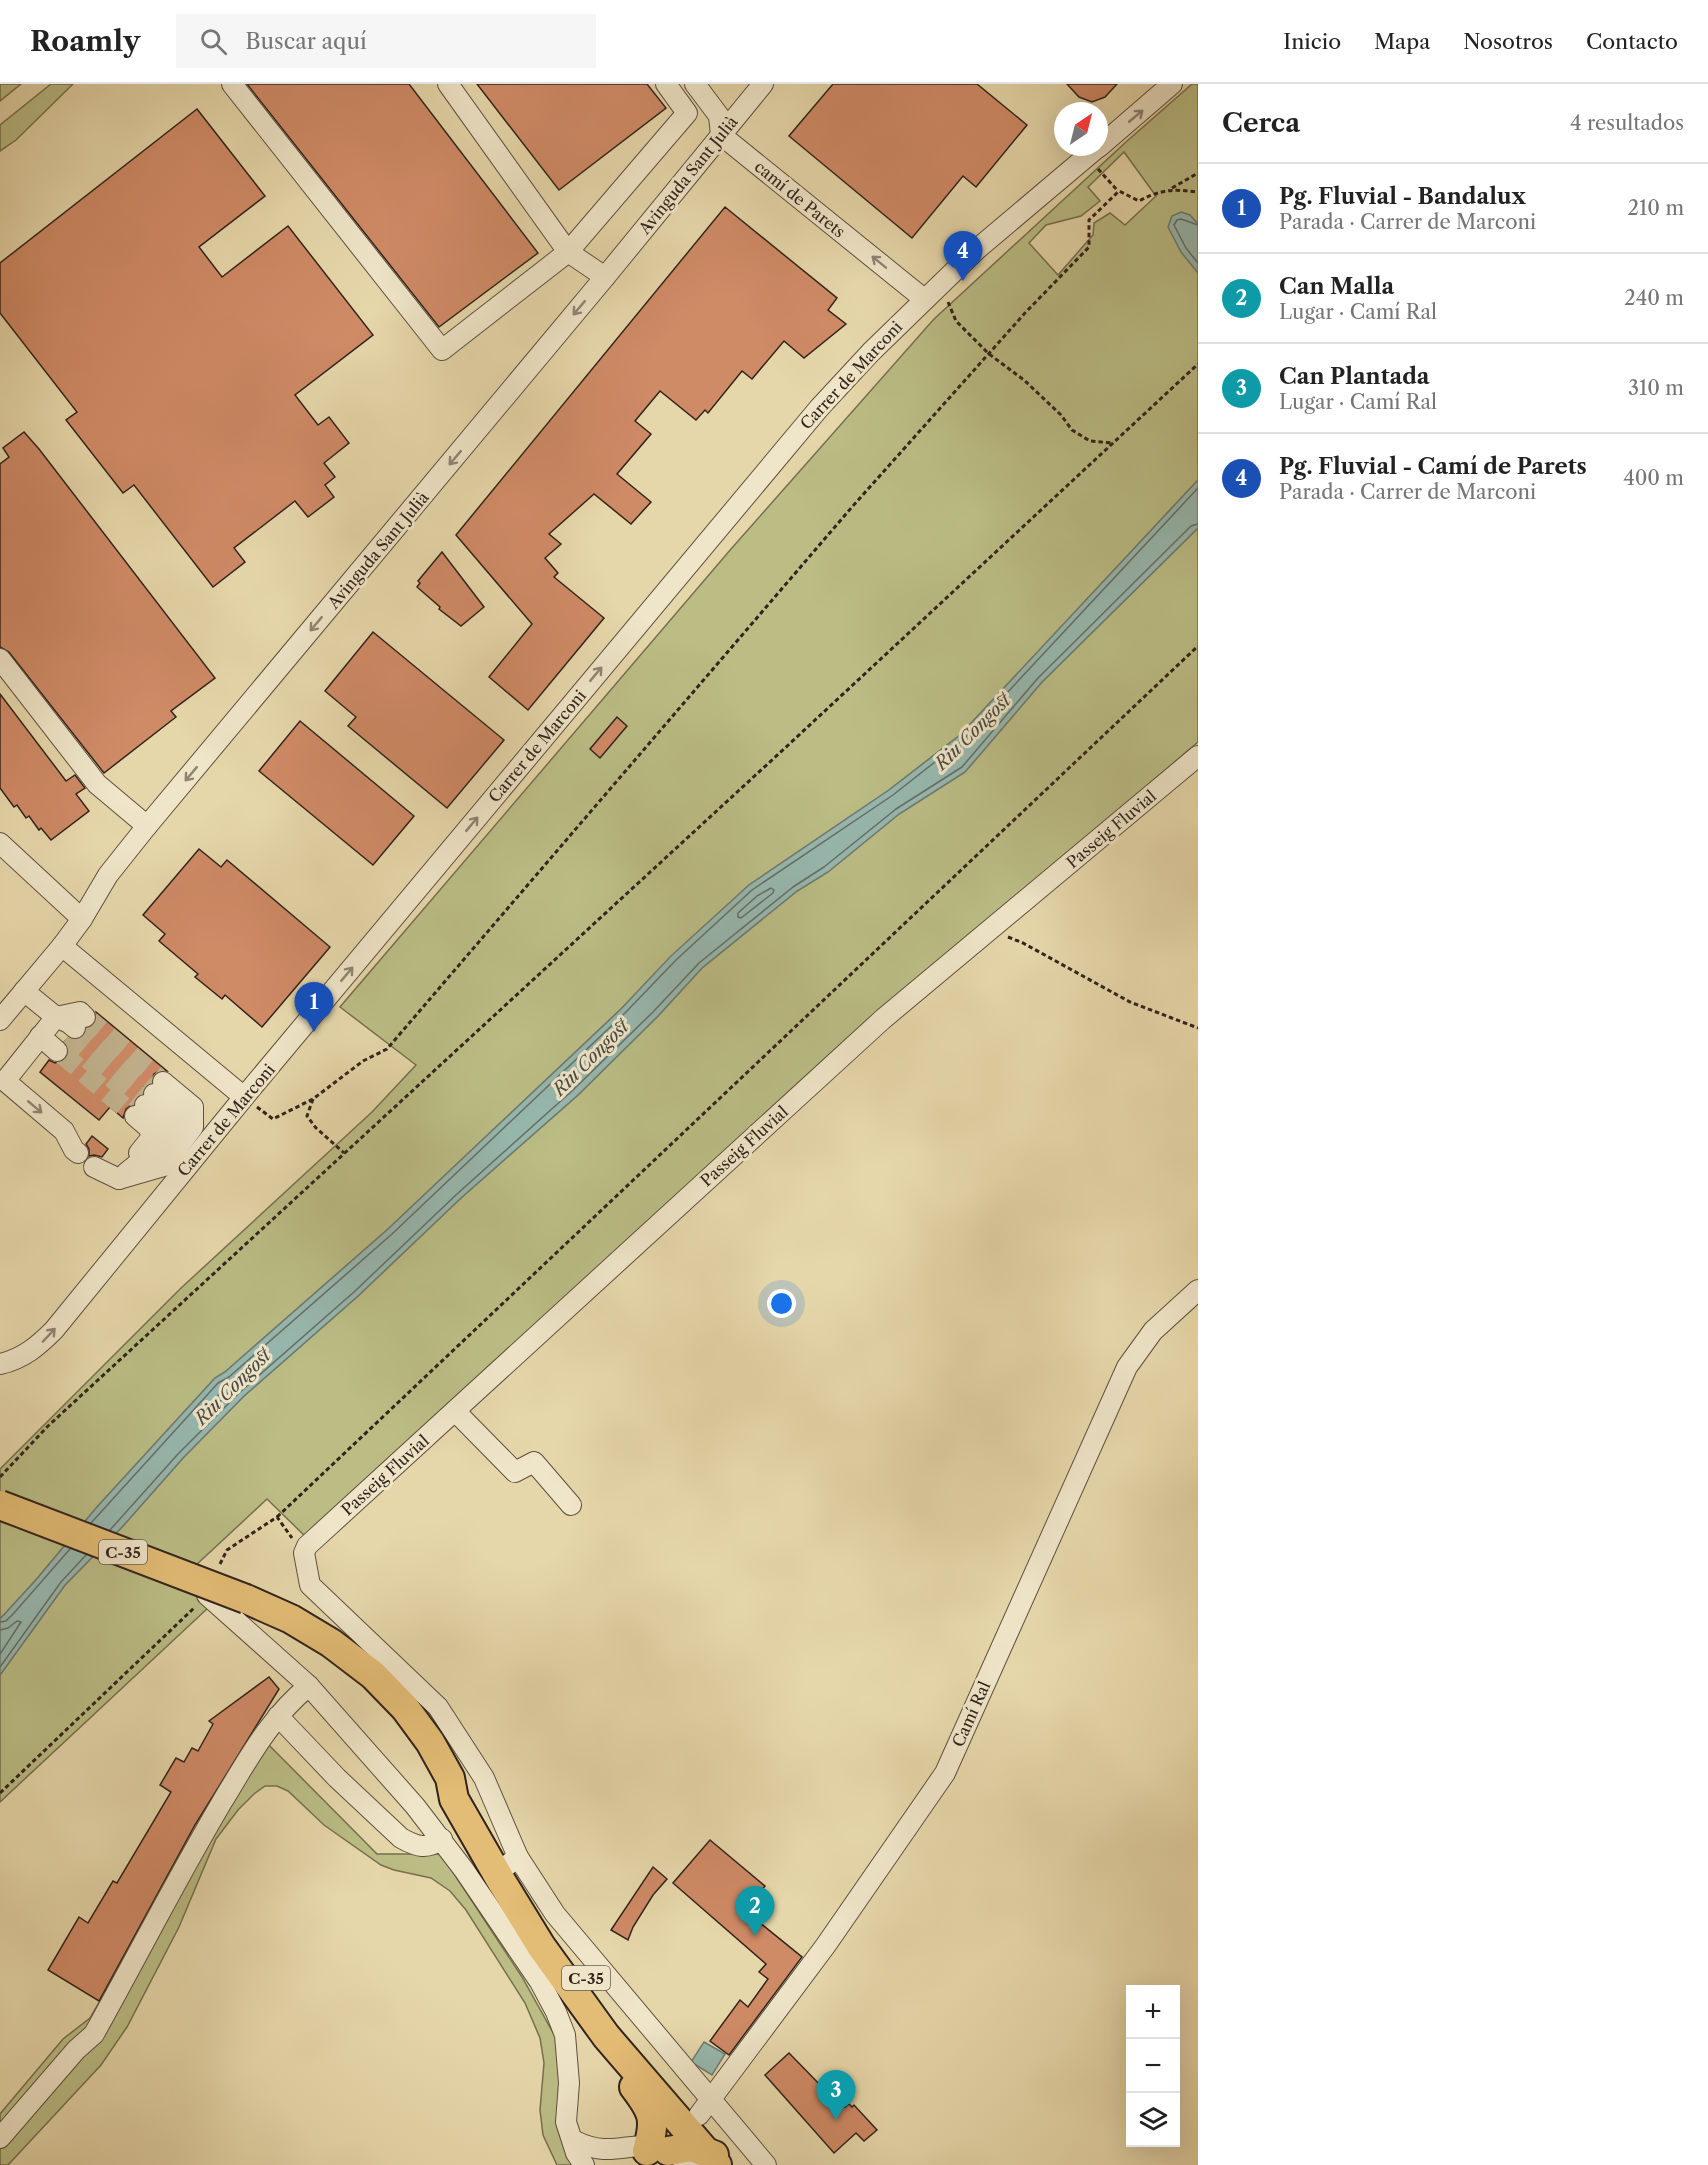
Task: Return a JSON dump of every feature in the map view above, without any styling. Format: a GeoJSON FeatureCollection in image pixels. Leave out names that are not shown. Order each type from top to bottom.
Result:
{"type":"FeatureCollection","features":[{"type":"Feature","properties":{"kind":"highway","name":"C-35"},"geometry":{"type":"LineString","coordinates":[[0,1505],[246,1599],[291,1619],[331,1643],[373,1675],[405,1708],[430,1742],[450,1778],[512,1862],[532,1907],[602,2000],[705,2108],[741,2165]]}},
{"type":"Feature","properties":{"kind":"highway","name":"C-35"},"geometry":{"type":"LineString","coordinates":[[450,1778],[454,1799],[520,1912],[606,2036],[680,2160]]}},
{"type":"Feature","properties":{"kind":"highway"},"geometry":{"type":"LineString","coordinates":[[556,1966],[564,1994],[649,2106],[653,2120],[680,2160],[700,2135],[607,2021],[602,2000]]}},
{"type":"Feature","properties":{"kind":"street"},"geometry":{"type":"LineString","coordinates":[[232,84],[442,350],[568,252],[687,113],[666,84]]}},
{"type":"Feature","properties":{"kind":"street"},"geometry":{"type":"LineString","coordinates":[[448,84],[568,252],[605,277]]}},
{"type":"Feature","properties":{"kind":"street"},"geometry":{"type":"LineString","coordinates":[[695,84],[719,116],[722,135]]}},
{"type":"Feature","properties":{"kind":"street","name":"Avinguda Sant Julià"},"geometry":{"type":"LineString","coordinates":[[0,1020],[62,946],[82,919],[108,875],[147,826],[763,84]]}},
{"type":"Feature","properties":{"kind":"street","name":"Carrer de Marconi"},"geometry":{"type":"LineString","coordinates":[[1108,139],[1172,84]]}},
{"type":"Feature","properties":{"kind":"street","name":"camí de Parets"},"geometry":{"type":"LineString","coordinates":[[722,135],[924,299]]}},
{"type":"Feature","properties":{"kind":"street","name":"Carrer de Marconi"},"geometry":{"type":"LineString","coordinates":[[0,1364],[24,1356],[54,1330],[244,1097],[820,407],[924,299],[976,250],[1088,156]]}},
{"type":"Feature","properties":{"kind":"street"},"geometry":{"type":"LineString","coordinates":[[0,659],[97,784],[147,826]]}},
{"type":"Feature","properties":{"kind":"street","name":"Passeig Fluvial"},"geometry":{"type":"LineString","coordinates":[[304,1553],[307,1546],[875,1027],[1198,756]]}},
{"type":"Feature","properties":{"kind":"street"},"geometry":{"type":"LineString","coordinates":[[0,843],[82,919]]}},
{"type":"Feature","properties":{"kind":"street"},"geometry":{"type":"LineString","coordinates":[[62,946],[244,1097]]}},
{"type":"Feature","properties":{"kind":"street"},"geometry":{"type":"LineString","coordinates":[[24,991],[48,1027],[71,1034],[80,1012],[48,1027],[2,1079],[64,1131],[78,1153]]}},
{"type":"Feature","properties":{"kind":"street"},"geometry":{"type":"LineString","coordinates":[[149,1099],[179,1115],[176,1133],[156,1162],[119,1179],[151,1138],[149,1099]]}},
{"type":"Feature","properties":{"kind":"street"},"geometry":{"type":"LineString","coordinates":[[94,1167],[119,1179]]}},
{"type":"Feature","properties":{"kind":"street","name":"Camí Ral"},"geometry":{"type":"LineString","coordinates":[[705,2108],[826,1946],[945,1773],[1128,1367],[1153,1331],[1198,1290]]}},
{"type":"Feature","properties":{"kind":"street"},"geometry":{"type":"LineString","coordinates":[[454,1411],[515,1472],[534,1462],[571,1505]]}},
{"type":"Feature","properties":{"kind":"street"},"geometry":{"type":"LineString","coordinates":[[304,1553],[310,1586],[438,1707],[484,1778],[512,1862],[705,2108],[766,2165]]}},
{"type":"Feature","properties":{"kind":"street"},"geometry":{"type":"LineString","coordinates":[[207,1595],[309,1686],[442,1839],[540,1982],[565,2035],[568,2059],[566,2122],[576,2153],[584,2165]]}},
{"type":"Feature","properties":{"kind":"street"},"geometry":{"type":"LineString","coordinates":[[0,2138],[76,2050],[94,2034],[195,1848],[240,1772],[289,1701],[309,1686]]}},
{"type":"Feature","properties":{"kind":"street"},"geometry":{"type":"LineString","coordinates":[[278,1716],[337,1778],[401,1838],[413,1845],[423,1847],[433,1846],[442,1839]]}},
{"type":"Feature","properties":{"kind":"street"},"geometry":{"type":"LineString","coordinates":[[570,2136],[586,2154],[599,2160],[609,2162],[680,2160]]}},
{"type":"Feature","properties":{"kind":"path"},"geometry":{"type":"LineString","coordinates":[[1098,156],[1119,192],[1138,201],[1171,189],[1198,174]]}},
{"type":"Feature","properties":{"kind":"path"},"geometry":{"type":"LineString","coordinates":[[1171,189],[1198,192]]}},
{"type":"Feature","properties":{"kind":"path"},"geometry":{"type":"LineString","coordinates":[[244,1097],[273,1119],[313,1099],[363,1060],[387,1049],[852,507],[989,354],[1089,247],[1089,220],[1119,192]]}},
{"type":"Feature","properties":{"kind":"path"},"geometry":{"type":"LineString","coordinates":[[941,283],[956,321],[989,354],[1024,380],[1061,415],[1072,430],[1090,441],[1113,443]]}},
{"type":"Feature","properties":{"kind":"path"},"geometry":{"type":"LineString","coordinates":[[0,1477],[48,1426],[1198,364]]}},
{"type":"Feature","properties":{"kind":"path"},"geometry":{"type":"LineString","coordinates":[[0,1793],[207,1595],[226,1550],[277,1517],[1198,646]]}},
{"type":"Feature","properties":{"kind":"path"},"geometry":{"type":"LineString","coordinates":[[994,927],[1010,939],[1023,943],[1130,1002],[1198,1028]]}},
{"type":"Feature","properties":{"kind":"path"},"geometry":{"type":"LineString","coordinates":[[313,1099],[308,1116],[316,1128],[345,1154]]}},
{"type":"Feature","properties":{"kind":"path"},"geometry":{"type":"LineString","coordinates":[[277,1517],[304,1553]]}},
{"type":"Feature","properties":{"kind":"green space"},"geometry":{"type":"Polygon","coordinates":[[[0,84],[21,84],[0,101],[0,84]]]}},
{"type":"Feature","properties":{"kind":"green space"},"geometry":{"type":"Polygon","coordinates":[[[51,84],[73,84],[16,140],[0,151],[0,125],[51,84]]]}},
{"type":"Feature","properties":{"kind":"green space"},"geometry":{"type":"Polygon","coordinates":[[[1192,84],[1198,84],[1198,480],[960,735],[889,790],[749,885],[388,1229],[225,1372],[215,1378],[97,1507],[0,1619],[0,1469],[180,1289],[372,1112],[416,1065],[340,1007],[731,549],[934,319],[1192,84]],[[1124,152],[1088,187],[1100,201],[1081,216],[1046,225],[1029,243],[1058,275],[1093,235],[1094,223],[1110,213],[1125,225],[1156,196],[1124,152]]]}},
{"type":"Feature","properties":{"kind":"green space"},"geometry":{"type":"Polygon","coordinates":[[[1198,528],[1198,742],[1058,863],[308,1539],[267,1499],[180,1580],[209,1607],[0,1802],[0,1675],[65,1585],[123,1526],[183,1458],[244,1396],[358,1296],[461,1198],[578,1095],[658,1016],[702,968],[797,891],[828,872],[899,814],[965,772],[1042,682],[1198,528]]]}},
{"type":"Feature","properties":{"kind":"green space"},"geometry":{"type":"Polygon","coordinates":[[[255,1731],[377,1854],[441,1854],[522,1977],[561,2047],[576,2165],[557,2165],[543,2135],[540,2110],[544,2063],[540,2038],[525,2003],[466,1910],[450,1891],[431,1878],[381,1865],[324,1825],[288,1791],[277,1786],[265,1786],[238,1810],[216,1839],[179,1927],[127,2027],[101,2065],[8,2165],[0,2165],[0,2114],[63,2039],[90,2018],[255,1731]]]}},
{"type":"Feature","properties":{"kind":"water"},"geometry":{"type":"Polygon","coordinates":[[[1181,212],[1190,215],[1198,224],[1198,273],[1181,252],[1168,227],[1172,216],[1181,212]]]}},
{"type":"Feature","properties":{"kind":"water","name":"Riu Congost"},"geometry":{"type":"Polygon","coordinates":[[[1198,480],[1198,528],[1042,682],[965,772],[899,814],[828,872],[797,891],[702,968],[658,1016],[578,1095],[461,1198],[358,1296],[244,1396],[65,1585],[0,1675],[0,1619],[97,1507],[215,1378],[225,1372],[388,1229],[621,1009],[671,956],[749,885],[889,790],[960,735],[1198,480]]]}},
{"type":"Feature","properties":{"kind":"water"},"geometry":{"type":"Polygon","coordinates":[[[704,2042],[725,2054],[712,2075],[691,2062],[704,2042]]]}},
{"type":"Feature","properties":{"kind":"building"},"geometry":{"type":"Polygon","coordinates":[[[247,84],[409,84],[538,253],[439,327],[247,84]]]}},
{"type":"Feature","properties":{"kind":"building"},"geometry":{"type":"Polygon","coordinates":[[[477,84],[647,84],[666,108],[559,190],[477,84]]]}},
{"type":"Feature","properties":{"kind":"building"},"geometry":{"type":"Polygon","coordinates":[[[833,84],[977,84],[1027,125],[976,187],[963,176],[912,238],[789,136],[833,84]]]}},
{"type":"Feature","properties":{"kind":"building"},"geometry":{"type":"Polygon","coordinates":[[[1067,84],[1117,84],[1105,97],[1092,102],[1079,97],[1067,84]]]}},
{"type":"Feature","properties":{"kind":"building"},"geometry":{"type":"Polygon","coordinates":[[[197,109],[265,196],[199,247],[222,277],[288,226],[373,335],[295,395],[318,425],[329,417],[349,443],[324,463],[335,477],[325,485],[334,497],[308,517],[295,501],[234,548],[245,562],[213,587],[134,485],[123,493],[66,420],[77,412],[0,313],[0,263],[197,109]]]}},
{"type":"Feature","properties":{"kind":"building"},"geometry":{"type":"Polygon","coordinates":[[[725,207],[837,298],[828,310],[846,324],[804,358],[784,341],[752,379],[742,371],[708,413],[705,410],[696,420],[660,391],[635,421],[651,434],[617,474],[651,502],[631,524],[594,494],[549,534],[561,544],[545,558],[558,573],[554,577],[604,618],[528,710],[489,677],[532,624],[456,535],[725,207]]]}},
{"type":"Feature","properties":{"kind":"building"},"geometry":{"type":"Polygon","coordinates":[[[24,432],[215,678],[171,711],[176,717],[104,773],[9,652],[0,647],[0,464],[9,457],[3,448],[24,432]]]}},
{"type":"Feature","properties":{"kind":"building"},"geometry":{"type":"Polygon","coordinates":[[[442,552],[484,607],[461,626],[439,609],[440,607],[417,587],[420,583],[418,581],[442,552]]]}},
{"type":"Feature","properties":{"kind":"building"},"geometry":{"type":"Polygon","coordinates":[[[373,632],[504,740],[447,808],[348,726],[356,717],[325,691],[373,632]]]}},
{"type":"Feature","properties":{"kind":"building"},"geometry":{"type":"Polygon","coordinates":[[[0,694],[66,781],[75,775],[85,788],[76,794],[89,811],[51,840],[41,828],[39,830],[29,816],[26,818],[17,805],[14,807],[0,788],[0,694]]]}},
{"type":"Feature","properties":{"kind":"building"},"geometry":{"type":"Polygon","coordinates":[[[617,717],[627,726],[600,758],[590,749],[617,717]]]}},
{"type":"Feature","properties":{"kind":"building"},"geometry":{"type":"Polygon","coordinates":[[[300,721],[414,816],[373,865],[259,771],[300,721]]]}},
{"type":"Feature","properties":{"kind":"building"},"geometry":{"type":"Polygon","coordinates":[[[199,849],[221,867],[227,860],[330,947],[262,1027],[225,995],[222,999],[195,977],[198,974],[159,941],[165,934],[143,915],[199,849]]]}},
{"type":"Feature","properties":{"kind":"building"},"geometry":{"type":"Polygon","coordinates":[[[96,1012],[167,1071],[154,1074],[151,1083],[144,1087],[142,1094],[126,1109],[123,1118],[110,1107],[99,1120],[40,1072],[49,1060],[55,1063],[66,1059],[69,1053],[64,1042],[68,1038],[79,1039],[84,1036],[87,1029],[96,1021],[96,1012]]]}},
{"type":"Feature","properties":{"kind":"building"},"geometry":{"type":"Polygon","coordinates":[[[92,1136],[108,1149],[102,1157],[89,1156],[86,1144],[92,1136]]]}},
{"type":"Feature","properties":{"kind":"building"},"geometry":{"type":"Polygon","coordinates":[[[269,1677],[279,1689],[195,1825],[99,2001],[48,1970],[79,1917],[88,1923],[113,1881],[117,1883],[171,1792],[160,1785],[176,1758],[184,1762],[192,1748],[198,1751],[213,1724],[209,1721],[269,1677]]]}},
{"type":"Feature","properties":{"kind":"building"},"geometry":{"type":"Polygon","coordinates":[[[710,1840],[765,1886],[744,1910],[802,1957],[729,2055],[710,2041],[740,2000],[748,2007],[768,1979],[759,1972],[766,1964],[673,1883],[710,1840]]]}},
{"type":"Feature","properties":{"kind":"building"},"geometry":{"type":"Polygon","coordinates":[[[653,1867],[667,1879],[653,1895],[633,1927],[628,1940],[611,1930],[653,1867]]]}},
{"type":"Feature","properties":{"kind":"building"},"geometry":{"type":"Polygon","coordinates":[[[789,2053],[825,2090],[827,2088],[845,2107],[849,2104],[852,2107],[854,2105],[877,2130],[864,2141],[856,2133],[834,2153],[765,2075],[789,2053]]]}},
{"type":"Feature","properties":{"kind":"tunnel"},"geometry":{"type":"LineString","coordinates":[[85,1017],[163,1082]]}},
{"type":"Feature","properties":{"kind":"tunnel"},"geometry":{"type":"LineString","coordinates":[[75,1028],[154,1094]]}},
{"type":"Feature","properties":{"kind":"tunnel"},"geometry":{"type":"LineString","coordinates":[[65,1040],[145,1105]]}},
{"type":"Feature","properties":{"kind":"tunnel"},"geometry":{"type":"LineString","coordinates":[[62,1054],[135,1116]]}},
{"type":"Feature","properties":{"kind":"place","name":"Pg. Fluvial - Camí de Parets"},"geometry":{"type":"Point","coordinates":[963,281]}},
{"type":"Feature","properties":{"kind":"place","name":"Pg. Fluvial - Bandalux"},"geometry":{"type":"Point","coordinates":[314,1032]}},
{"type":"Feature","properties":{"kind":"place","name":"Can Malla"},"geometry":{"type":"Point","coordinates":[755,1936]}},
{"type":"Feature","properties":{"kind":"place","name":"Can Plantada"},"geometry":{"type":"Point","coordinates":[836,2120]}}]}
